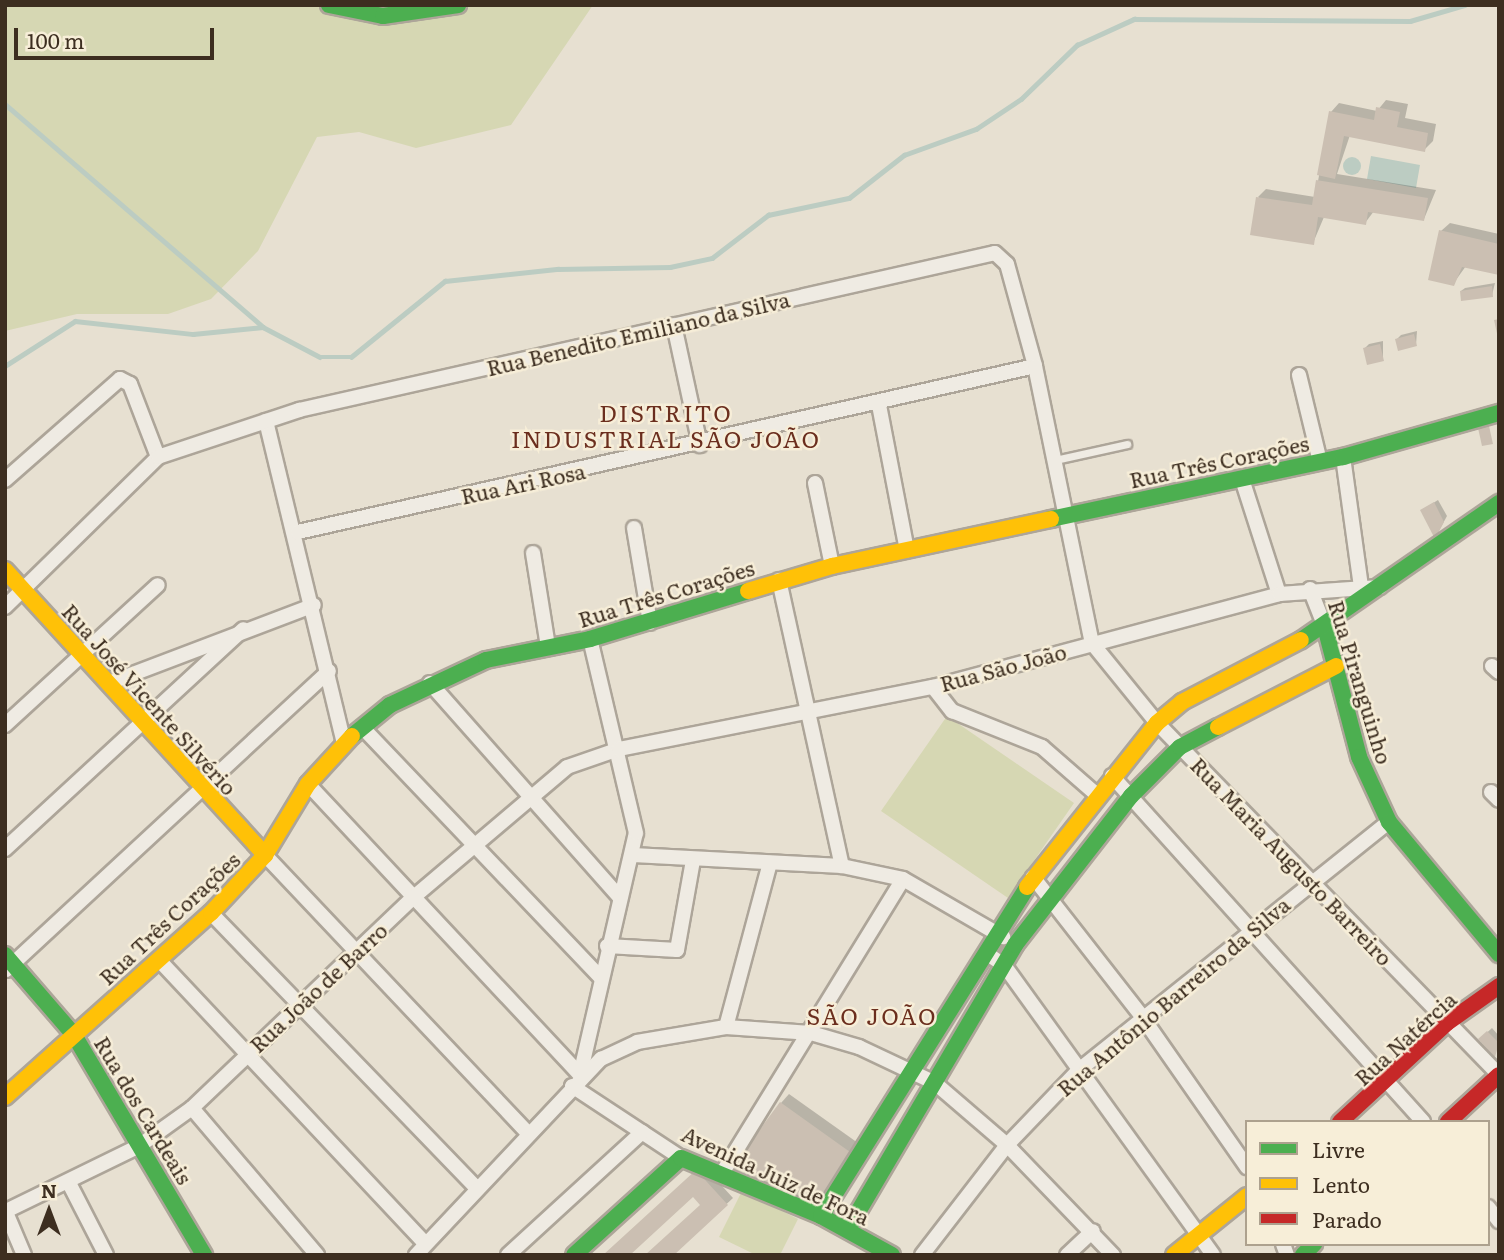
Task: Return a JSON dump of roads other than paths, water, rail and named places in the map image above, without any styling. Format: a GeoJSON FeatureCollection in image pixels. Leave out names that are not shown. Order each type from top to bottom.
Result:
{"type":"FeatureCollection","features":[{"type":"Feature","properties":{"kind":"street"},"geometry":{"type":"LineString","coordinates":[[329,5],[383,16],[458,5]]}},
{"type":"Feature","properties":{"kind":"street","name":"Rua Benedito Emiliano da Silva"},"geometry":{"type":"LineString","coordinates":[[158,457],[266,421],[984,252],[1007,264],[1035,366]]}},
{"type":"Feature","properties":{"kind":"street"},"geometry":{"type":"LineString","coordinates":[[674,325],[700,445]]}},
{"type":"Feature","properties":{"kind":"street"},"geometry":{"type":"LineString","coordinates":[[1035,366],[1092,643]]}},
{"type":"Feature","properties":{"kind":"street","name":"Rua Ari Rosa"},"geometry":{"type":"LineString","coordinates":[[298,532],[700,445],[1035,366]]}},
{"type":"Feature","properties":{"kind":"street"},"geometry":{"type":"LineString","coordinates":[[1299,374],[1320,462]]}},
{"type":"Feature","properties":{"kind":"street"},"geometry":{"type":"LineString","coordinates":[[5,480],[120,379],[130,384],[158,457],[5,607]]}},
{"type":"Feature","properties":{"kind":"street"},"geometry":{"type":"LineString","coordinates":[[879,404],[907,550]]}},
{"type":"Feature","properties":{"kind":"street","name":"Rua Três Corações"},"geometry":{"type":"LineString","coordinates":[[5,1097],[211,913],[265,855],[308,785],[344,743],[362,727],[430,683],[486,660],[590,639],[650,623],[779,580],[832,566],[1065,514],[1343,457],[1499,413]]}},
{"type":"Feature","properties":{"kind":"street"},"geometry":{"type":"LineString","coordinates":[[266,421],[298,532],[344,743]]}},
{"type":"Feature","properties":{"kind":"street"},"geometry":{"type":"LineString","coordinates":[[1343,457],[1362,594]]}},
{"type":"Feature","properties":{"kind":"street"},"geometry":{"type":"LineString","coordinates":[[1242,479],[1279,594]]}},
{"type":"Feature","properties":{"kind":"street"},"geometry":{"type":"LineString","coordinates":[[816,482],[832,566]]}},
{"type":"Feature","properties":{"kind":"street"},"geometry":{"type":"LineString","coordinates":[[821,1216],[1032,877],[1157,723],[1182,702],[1325,627],[1362,594],[1385,588],[1499,503]]}},
{"type":"Feature","properties":{"kind":"street"},"geometry":{"type":"LineString","coordinates":[[634,528],[650,623]]}},
{"type":"Feature","properties":{"kind":"street"},"geometry":{"type":"LineString","coordinates":[[533,553],[548,647]]}},
{"type":"Feature","properties":{"kind":"street","name":"Rua José Vicente Silvério"},"geometry":{"type":"LineString","coordinates":[[5,570],[265,855]]}},
{"type":"Feature","properties":{"kind":"street"},"geometry":{"type":"LineString","coordinates":[[779,580],[842,866]]}},
{"type":"Feature","properties":{"kind":"street"},"geometry":{"type":"LineString","coordinates":[[5,725],[158,585]]}},
{"type":"Feature","properties":{"kind":"street","name":"Rua São João"},"geometry":{"type":"LineString","coordinates":[[619,749],[933,687],[1279,594],[1310,589],[1362,594]]}},
{"type":"Feature","properties":{"kind":"street","name":"Rua Piranguinho"},"geometry":{"type":"LineString","coordinates":[[1310,589],[1325,627],[1359,757],[1389,822],[1499,954]]}},
{"type":"Feature","properties":{"kind":"street"},"geometry":{"type":"LineString","coordinates":[[108,683],[243,629],[314,605]]}},
{"type":"Feature","properties":{"kind":"street"},"geometry":{"type":"LineString","coordinates":[[5,849],[140,720],[243,629]]}},
{"type":"Feature","properties":{"kind":"street"},"geometry":{"type":"LineString","coordinates":[[576,1081],[607,946],[633,855],[635,818],[590,639]]}},
{"type":"Feature","properties":{"kind":"street","name":"Rua Maria Augusto Barreiro"},"geometry":{"type":"LineString","coordinates":[[1092,643],[1157,723],[1315,878],[1447,1023],[1499,1075]]}},
{"type":"Feature","properties":{"kind":"street"},"geometry":{"type":"LineString","coordinates":[[848,1229],[1015,944],[1051,894],[1131,796],[1180,747],[1336,666]]}},
{"type":"Feature","properties":{"kind":"street"},"geometry":{"type":"LineString","coordinates":[[8,963],[329,671]]}},
{"type":"Feature","properties":{"kind":"street"},"geometry":{"type":"LineString","coordinates":[[430,683],[620,898]]}},
{"type":"Feature","properties":{"kind":"street"},"geometry":{"type":"LineString","coordinates":[[933,687],[952,711],[1042,747],[1097,795]]}},
{"type":"Feature","properties":{"kind":"street"},"geometry":{"type":"LineString","coordinates":[[362,727],[471,847],[601,978]]}},
{"type":"Feature","properties":{"kind":"street","name":"Rua João de Barro"},"geometry":{"type":"LineString","coordinates":[[5,1210],[69,1183],[139,1146],[192,1108],[415,896],[528,795],[567,767],[619,749]]}},
{"type":"Feature","properties":{"kind":"street"},"geometry":{"type":"LineString","coordinates":[[1112,776],[1252,927],[1390,1081],[1421,1120]]}},
{"type":"Feature","properties":{"kind":"street","name":"Avenida Juiz de Fora"},"geometry":{"type":"LineString","coordinates":[[308,785],[415,896],[576,1081],[681,1158],[821,1216],[892,1255]]}},
{"type":"Feature","properties":{"kind":"street","name":"Rua Antônio Barreiro da Silva"},"geometry":{"type":"LineString","coordinates":[[922,1255],[1007,1145],[1079,1070],[1252,927],[1389,822]]}},
{"type":"Feature","properties":{"kind":"street"},"geometry":{"type":"LineString","coordinates":[[265,855],[527,1132]]}},
{"type":"Feature","properties":{"kind":"street"},"geometry":{"type":"LineString","coordinates":[[633,855],[842,866],[902,879],[1015,944]]}},
{"type":"Feature","properties":{"kind":"street"},"geometry":{"type":"LineString","coordinates":[[607,946],[677,950],[693,860]]}},
{"type":"Feature","properties":{"kind":"street"},"geometry":{"type":"LineString","coordinates":[[726,1027],[770,863]]}},
{"type":"Feature","properties":{"kind":"street"},"geometry":{"type":"LineString","coordinates":[[1032,877],[1051,894],[1143,1018],[1245,1164]]}},
{"type":"Feature","properties":{"kind":"street"},"geometry":{"type":"LineString","coordinates":[[721,1175],[811,1033],[902,879]]}},
{"type":"Feature","properties":{"kind":"street"},"geometry":{"type":"LineString","coordinates":[[211,913],[475,1186]]}},
{"type":"Feature","properties":{"kind":"street"},"geometry":{"type":"LineString","coordinates":[[986,953],[1004,965],[1213,1255]]}},
{"type":"Feature","properties":{"kind":"street"},"geometry":{"type":"LineString","coordinates":[[159,960],[244,1057],[421,1249],[475,1186],[576,1081],[637,1042],[726,1027],[811,1033],[913,1071],[935,1083],[1007,1145],[1093,1231],[1113,1255]]}},
{"type":"Feature","properties":{"kind":"street","name":"Rua dos Cardeais"},"geometry":{"type":"LineString","coordinates":[[8,963],[74,1035],[204,1255]]}},
{"type":"Feature","properties":{"kind":"street","name":"Rua Natércia"},"geometry":{"type":"LineString","coordinates":[[1342,1120],[1390,1081],[1447,1023],[1499,986]]}},
{"type":"Feature","properties":{"kind":"street"},"geometry":{"type":"LineString","coordinates":[[1450,1120],[1499,1075]]}},
{"type":"Feature","properties":{"kind":"street"},"geometry":{"type":"LineString","coordinates":[[192,1108],[317,1255]]}},
{"type":"Feature","properties":{"kind":"street"},"geometry":{"type":"LineString","coordinates":[[508,1255],[642,1132]]}},
{"type":"Feature","properties":{"kind":"street"},"geometry":{"type":"LineString","coordinates":[[574,1255],[681,1158]]}},
{"type":"Feature","properties":{"kind":"street"},"geometry":{"type":"LineString","coordinates":[[69,1183],[106,1255]]}},
{"type":"Feature","properties":{"kind":"street"},"geometry":{"type":"LineString","coordinates":[[1174,1255],[1245,1198]]}},
{"type":"Feature","properties":{"kind":"street","name":"Rua dos Cardeais"},"geometry":{"type":"LineString","coordinates":[[178,1208],[218,1255]]}},
{"type":"Feature","properties":{"kind":"street"},"geometry":{"type":"LineString","coordinates":[[5,1210],[24,1255]]}},
{"type":"Feature","properties":{"kind":"street"},"geometry":{"type":"LineString","coordinates":[[1067,1255],[1093,1231]]}},
{"type":"Feature","properties":{"kind":"lane"},"geometry":{"type":"LineString","coordinates":[[1054,460],[1127,444]]}},
{"type":"Feature","properties":{"kind":"waterway"},"geometry":{"type":"LineString","coordinates":[[5,366],[75,321],[193,334],[263,327],[320,357],[351,357],[445,281],[558,269],[670,267],[712,258],[768,215],[849,198],[904,155],[976,129],[1021,99],[1077,45],[1134,19],[1410,21],[1465,5]]}},
{"type":"Feature","properties":{"kind":"waterway"},"geometry":{"type":"LineString","coordinates":[[5,104],[263,327]]}},
{"type":"Feature","properties":{"kind":"district","name":"DISTRITO INDUSTRIAL SÃO JOÃO"},"geometry":{"type":"Point","coordinates":[666,425]}},
{"type":"Feature","properties":{"kind":"district","name":"SÃO JOÃO"},"geometry":{"type":"Point","coordinates":[872,1015]}}]}
